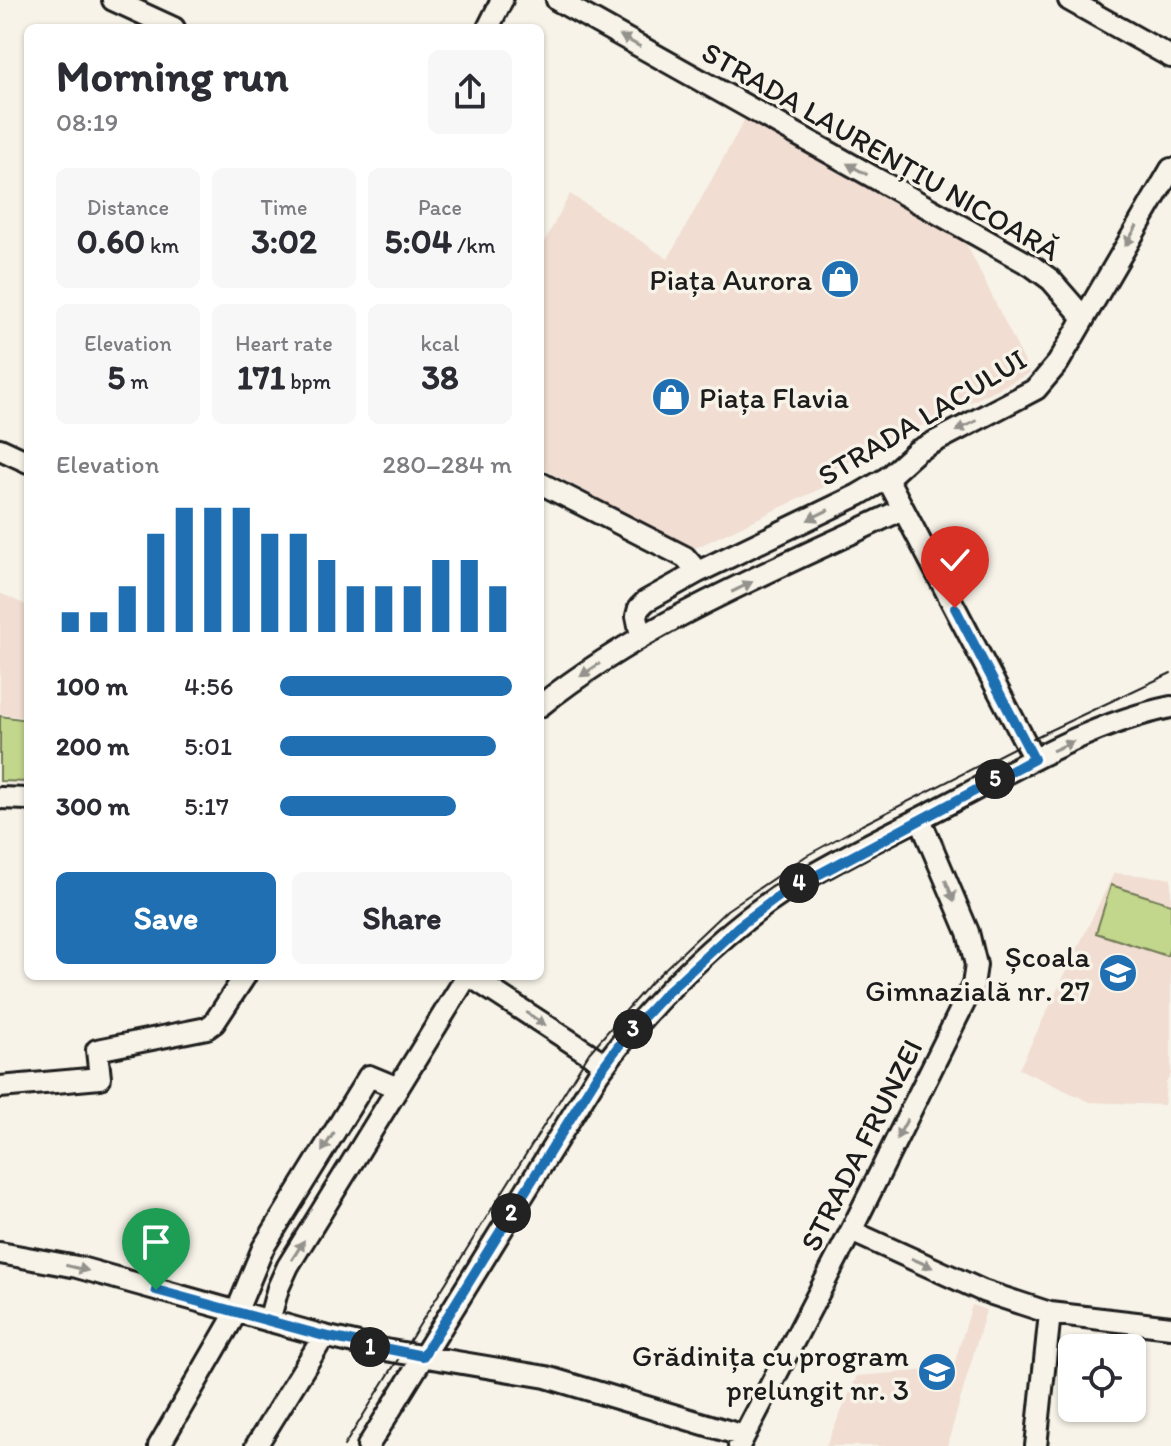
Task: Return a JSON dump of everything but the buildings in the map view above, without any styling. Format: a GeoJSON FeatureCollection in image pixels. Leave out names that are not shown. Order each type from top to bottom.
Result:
{"type":"FeatureCollection","features":[{"type":"Feature","properties":{"kind":"street"},"geometry":{"type":"LineString","coordinates":[[113,0],[165,24]]}},
{"type":"Feature","properties":{"kind":"street"},"geometry":{"type":"LineString","coordinates":[[490,24],[502,0]]}},
{"type":"Feature","properties":{"kind":"street","name":"STRADA LAURENȚIU NICOARĂ"},"geometry":{"type":"LineString","coordinates":[[557,0],[1032,266],[1051,280],[1084,318]]}},
{"type":"Feature","properties":{"kind":"street"},"geometry":{"type":"LineString","coordinates":[[1069,0],[1171,57]]}},
{"type":"Feature","properties":{"kind":"street","name":"STRADA LACULUI"},"geometry":{"type":"LineString","coordinates":[[641,636],[637,616],[639,608],[653,596],[858,495],[887,478],[917,451],[1036,389],[1058,363],[1171,169]]}},
{"type":"Feature","properties":{"kind":"street"},"geometry":{"type":"LineString","coordinates":[[0,449],[24,460]]}},
{"type":"Feature","properties":{"kind":"street"},"geometry":{"type":"LineString","coordinates":[[887,478],[1034,759]]}},
{"type":"Feature","properties":{"kind":"street"},"geometry":{"type":"LineString","coordinates":[[544,485],[685,557],[698,572]]}},
{"type":"Feature","properties":{"kind":"street"},"geometry":{"type":"LineString","coordinates":[[544,703],[641,636],[903,509]]}},
{"type":"Feature","properties":{"kind":"street"},"geometry":{"type":"LineString","coordinates":[[368,1446],[605,1064],[663,996],[739,926],[796,885],[1034,759],[1124,719],[1171,707]]}},
{"type":"Feature","properties":{"kind":"street"},"geometry":{"type":"LineString","coordinates":[[0,798],[24,799]]}},
{"type":"Feature","properties":{"kind":"street","name":"STRADA FRUNZEI"},"geometry":{"type":"LineString","coordinates":[[742,1441],[973,985],[976,965],[968,932],[920,819]]}},
{"type":"Feature","properties":{"kind":"street"},"geometry":{"type":"LineString","coordinates":[[0,1087],[100,1078],[97,1050],[207,1028],[214,1023],[242,980]]}},
{"type":"Feature","properties":{"kind":"street"},"geometry":{"type":"LineString","coordinates":[[269,1321],[288,1266],[466,980]]}},
{"type":"Feature","properties":{"kind":"street"},"geometry":{"type":"LineString","coordinates":[[474,980],[605,1064]]}},
{"type":"Feature","properties":{"kind":"street"},"geometry":{"type":"LineString","coordinates":[[159,1446],[236,1313],[263,1248],[369,1076],[398,1088]]}},
{"type":"Feature","properties":{"kind":"street"},"geometry":{"type":"LineString","coordinates":[[851,1231],[983,1291],[1050,1313],[1171,1327]]}},
{"type":"Feature","properties":{"kind":"street"},"geometry":{"type":"LineString","coordinates":[[0,1253],[77,1267],[324,1336],[546,1377],[742,1441]]}},
{"type":"Feature","properties":{"kind":"street"},"geometry":{"type":"LineString","coordinates":[[1036,1446],[1050,1313]]}},
{"type":"Feature","properties":{"kind":"street"},"geometry":{"type":"LineString","coordinates":[[256,1446],[324,1336]]}},
{"type":"Feature","properties":{"kind":"shaded area"},"geometry":{"type":"Polygon","coordinates":[[[746,117],[961,233],[1030,373],[836,468],[841,479],[693,549],[544,469],[544,243],[570,194],[668,259],[746,117]]]}},
{"type":"Feature","properties":{"kind":"shaded area"},"geometry":{"type":"Polygon","coordinates":[[[0,593],[24,604],[24,717],[0,714],[0,593]]]}},
{"type":"Feature","properties":{"kind":"shaded area","name":"Școala Gimnazială nr. 27"},"geometry":{"type":"Polygon","coordinates":[[[1114,873],[1171,878],[1171,1074],[1166,1083],[1164,1105],[1090,1102],[1019,1069],[1114,873]]]}},
{"type":"Feature","properties":{"kind":"shaded area","name":"Grădinița cu program prelungit nr. 3"},"geometry":{"type":"Polygon","coordinates":[[[972,1305],[986,1310],[947,1446],[826,1446],[857,1376],[953,1368],[972,1305]]]}},
{"type":"Feature","properties":{"kind":"green space"},"geometry":{"type":"Polygon","coordinates":[[[0,716],[24,719],[24,782],[0,781],[0,716]]]}},
{"type":"Feature","properties":{"kind":"green space"},"geometry":{"type":"Polygon","coordinates":[[[1111,885],[1171,904],[1171,945],[1167,956],[1096,933],[1111,885]]]}},
{"type":"Feature","properties":{"kind":"tram line"},"geometry":{"type":"LineString","coordinates":[[344,1446],[589,1053],[650,983],[727,910],[806,856],[862,825],[1025,742],[1171,673]]}},
{"type":"Feature","properties":{"kind":"place","name":"Piața Aurora"},"geometry":{"type":"Point","coordinates":[840,279]}},
{"type":"Feature","properties":{"kind":"place","name":"Piața Flavia"},"geometry":{"type":"Point","coordinates":[671,397]}},
{"type":"Feature","properties":{"kind":"place","name":"Școala Gimnazială nr. 27"},"geometry":{"type":"Point","coordinates":[1118,973]}},
{"type":"Feature","properties":{"kind":"place","name":"Grădinița cu program prelungit nr. 3"},"geometry":{"type":"Point","coordinates":[937,1372]}},
{"type":"Feature","properties":{"kind":"route"},"geometry":{"type":"LineString","coordinates":[[156,1290],[324,1336],[423,1356],[598,1074],[626,1036],[663,996],[739,926],[796,885],[1034,759],[955,608]]}}]}
